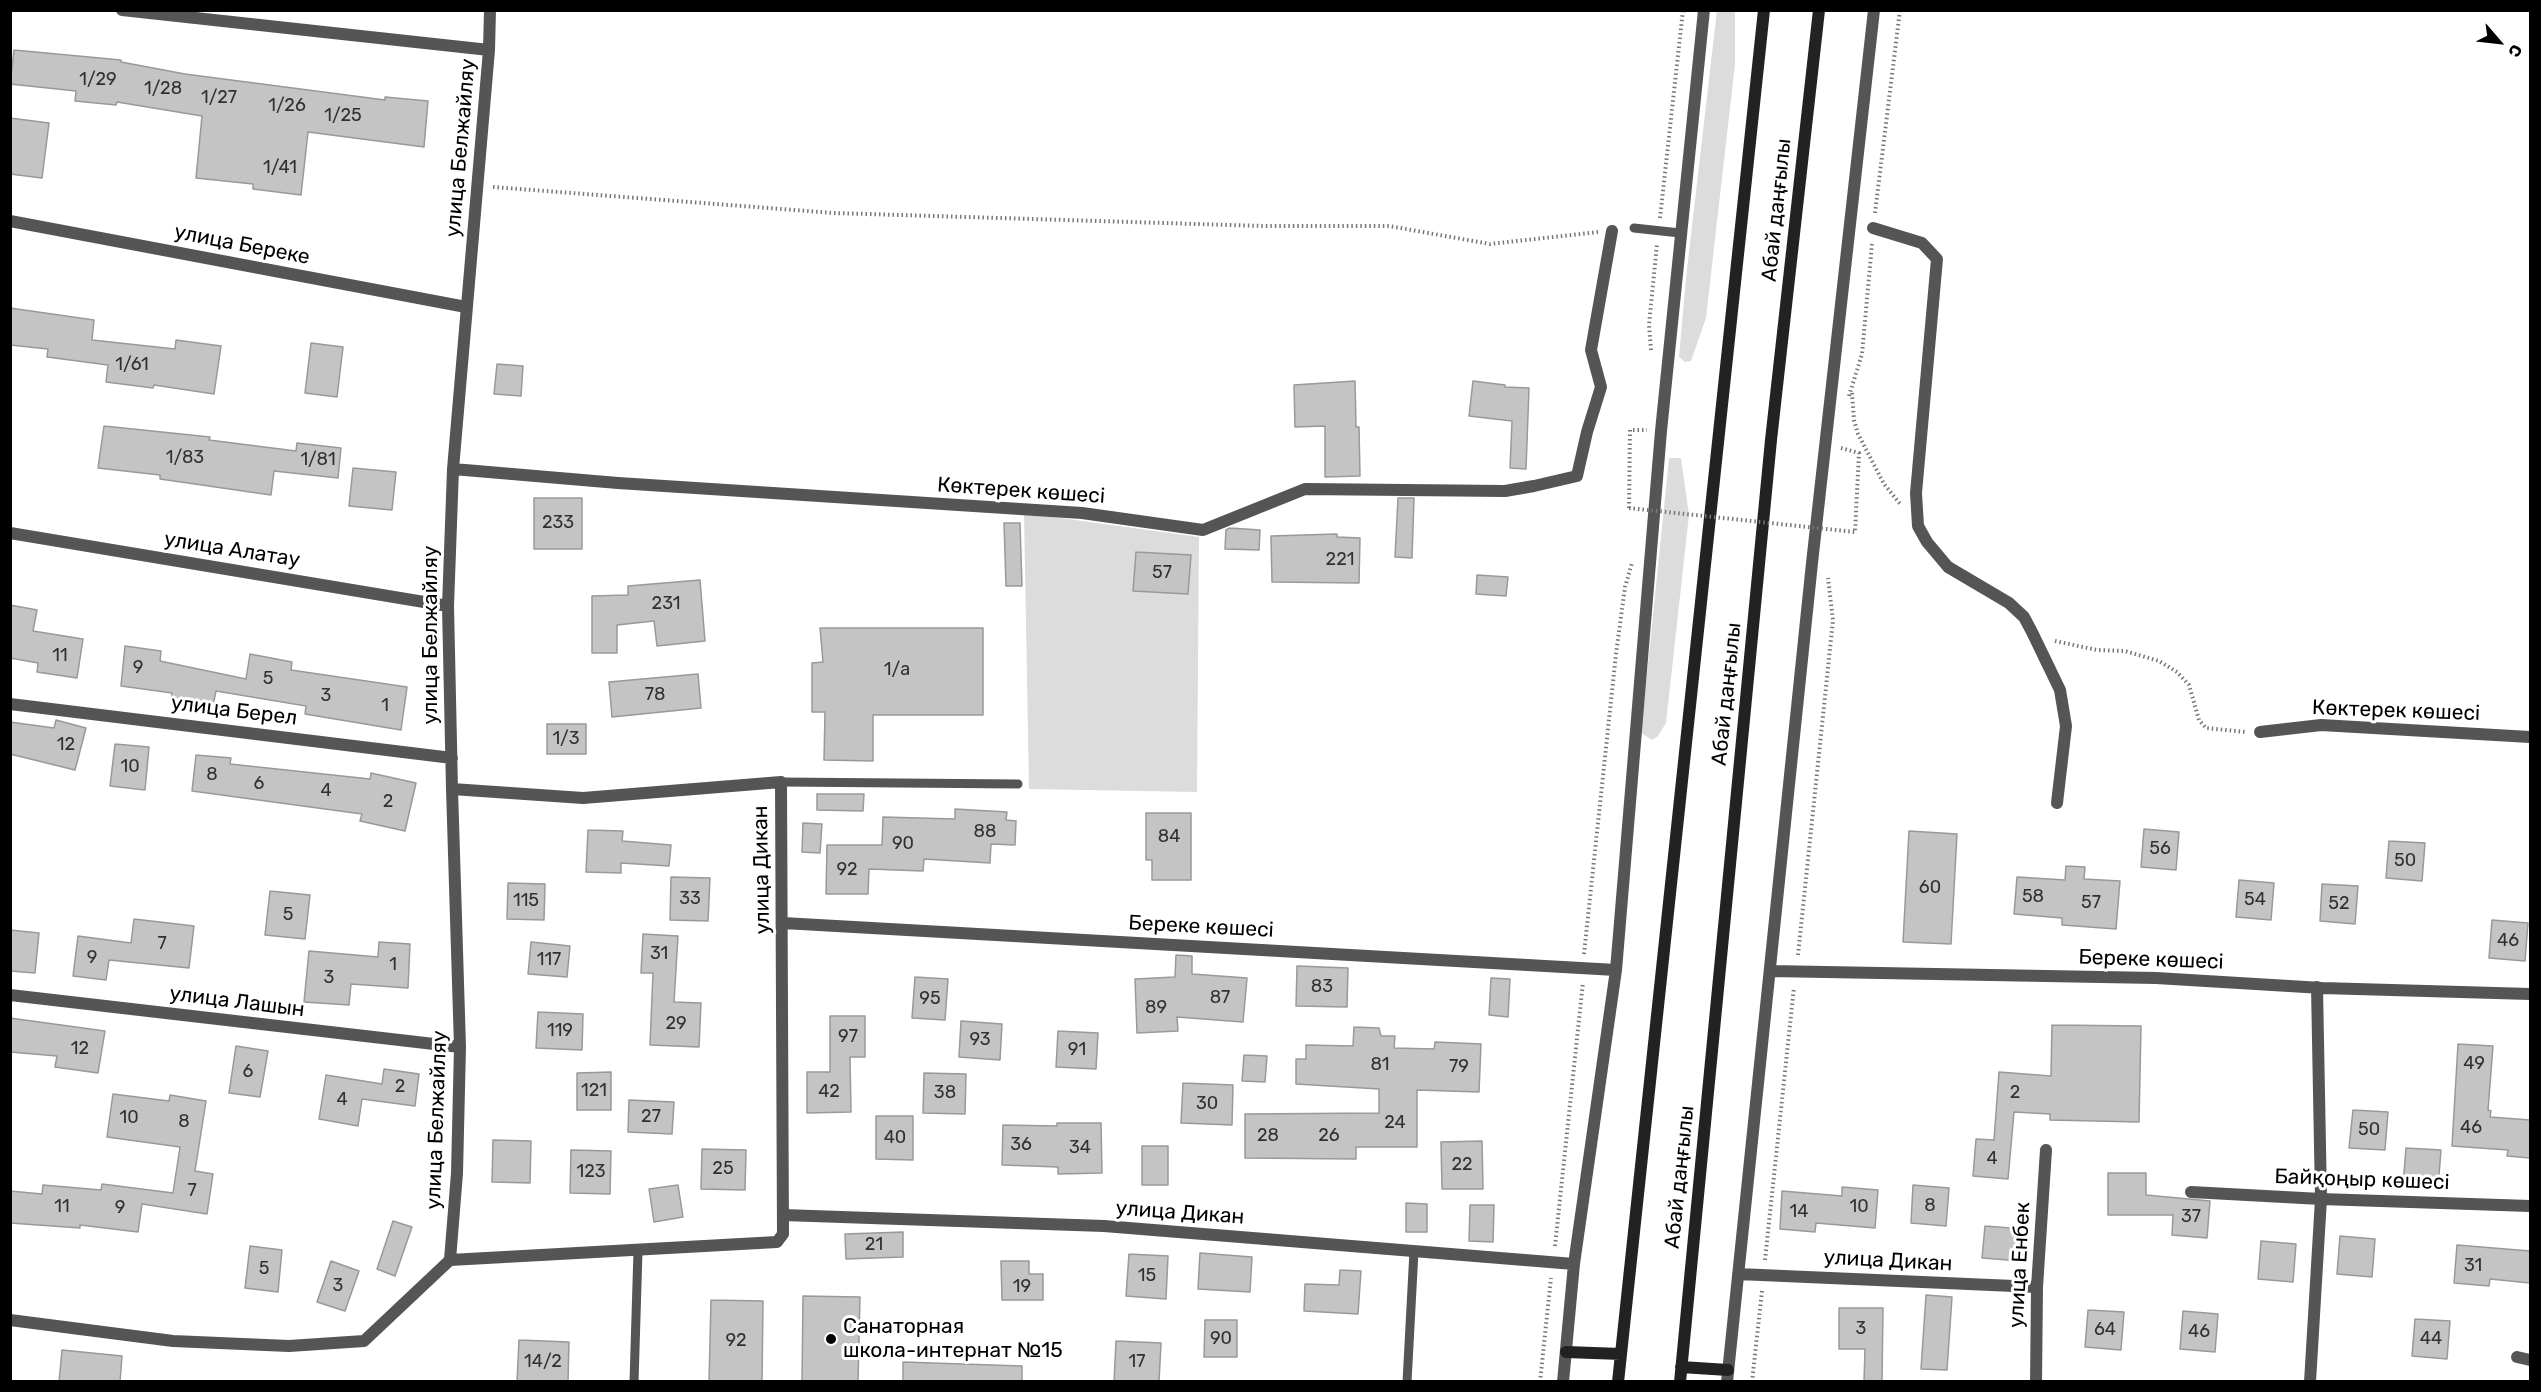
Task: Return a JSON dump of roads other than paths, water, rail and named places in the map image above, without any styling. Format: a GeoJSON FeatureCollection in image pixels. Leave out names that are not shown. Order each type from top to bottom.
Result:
{"type":"FeatureCollection","features":[{"type":"Feature","properties":{"kind":"main road"},"geometry":{"type":"LineString","coordinates":[[1618,1382],[1721,435],[1764,10]]}},
{"type":"Feature","properties":{"kind":"main road","name":"Абай даңғылы"},"geometry":{"type":"LineString","coordinates":[[1680,1382],[1771,440],[1820,10]]}},
{"type":"Feature","properties":{"kind":"main road"},"geometry":{"type":"LineString","coordinates":[[1566,1352],[1621,1354]]}},
{"type":"Feature","properties":{"kind":"main road"},"geometry":{"type":"LineString","coordinates":[[1681,1367],[1727,1376]]}},
{"type":"Feature","properties":{"kind":"street"},"geometry":{"type":"LineString","coordinates":[[122,10],[489,50]]}},
{"type":"Feature","properties":{"kind":"street","name":"улица Белжайляу"},"geometry":{"type":"LineString","coordinates":[[450,1260],[457,1173],[460,1047],[448,606],[453,469],[489,50],[490,10]]}},
{"type":"Feature","properties":{"kind":"street"},"geometry":{"type":"LineString","coordinates":[[1563,1382],[1574,1264],[1616,970],[1680,233],[1704,10]]}},
{"type":"Feature","properties":{"kind":"street"},"geometry":{"type":"LineString","coordinates":[[1727,1376],[1813,552],[1874,10]]}},
{"type":"Feature","properties":{"kind":"street","name":"улица Береке"},"geometry":{"type":"LineString","coordinates":[[10,221],[466,307]]}},
{"type":"Feature","properties":{"kind":"street"},"geometry":{"type":"LineString","coordinates":[[1874,228],[1922,243],[1937,259],[1916,493],[1918,526],[1927,542],[1948,567],[2009,603],[2024,617],[2060,690],[2066,726],[2057,803]]}},
{"type":"Feature","properties":{"kind":"street","name":"Көктерек көшесі"},"geometry":{"type":"LineString","coordinates":[[453,469],[618,483],[1082,513],[1203,530],[1305,489],[1505,491],[1577,476],[1587,432],[1601,387],[1591,350],[1612,231]]}},
{"type":"Feature","properties":{"kind":"street","name":"улица Алатау"},"geometry":{"type":"LineString","coordinates":[[10,533],[448,606]]}},
{"type":"Feature","properties":{"kind":"street","name":"улица Берел"},"geometry":{"type":"LineString","coordinates":[[10,704],[452,758]]}},
{"type":"Feature","properties":{"kind":"street","name":"Көктерек көшесі"},"geometry":{"type":"LineString","coordinates":[[2260,732],[2321,725],[2530,737]]}},
{"type":"Feature","properties":{"kind":"street","name":"улица Дикан"},"geometry":{"type":"LineString","coordinates":[[450,1260],[770,1244],[777,1242],[783,1234],[783,922],[780,782],[584,798],[452,789]]}},
{"type":"Feature","properties":{"kind":"street","name":"Береке көшесі"},"geometry":{"type":"LineString","coordinates":[[783,922],[1616,970]]}},
{"type":"Feature","properties":{"kind":"street","name":"Береке көшесі"},"geometry":{"type":"LineString","coordinates":[[1770,971],[2156,978],[2317,987],[2530,994]]}},
{"type":"Feature","properties":{"kind":"street"},"geometry":{"type":"LineString","coordinates":[[2310,1382],[2320,1199],[2317,987]]}},
{"type":"Feature","properties":{"kind":"street","name":"улица Лашын"},"geometry":{"type":"LineString","coordinates":[[10,995],[460,1047]]}},
{"type":"Feature","properties":{"kind":"street","name":"улица Енбек"},"geometry":{"type":"LineString","coordinates":[[2036,1382],[2037,1287],[2046,1150]]}},
{"type":"Feature","properties":{"kind":"street","name":"Байқоңыр көшесі"},"geometry":{"type":"LineString","coordinates":[[2191,1192],[2530,1206]]}},
{"type":"Feature","properties":{"kind":"street","name":"улица Дикан"},"geometry":{"type":"LineString","coordinates":[[783,1215],[1104,1226],[1574,1264]]}},
{"type":"Feature","properties":{"kind":"street"},"geometry":{"type":"LineString","coordinates":[[10,1320],[173,1341],[289,1346],[364,1341],[450,1260]]}},
{"type":"Feature","properties":{"kind":"street","name":"улица Дикан"},"geometry":{"type":"LineString","coordinates":[[1738,1274],[2037,1287]]}},
{"type":"Feature","properties":{"kind":"street"},"geometry":{"type":"LineString","coordinates":[[2517,1357],[2530,1360]]}},
{"type":"Feature","properties":{"kind":"lane"},"geometry":{"type":"LineString","coordinates":[[1634,228],[1680,233]]}},
{"type":"Feature","properties":{"kind":"lane"},"geometry":{"type":"LineString","coordinates":[[780,782],[1018,784]]}},
{"type":"Feature","properties":{"kind":"lane"},"geometry":{"type":"LineString","coordinates":[[634,1382],[638,1251]]}},
{"type":"Feature","properties":{"kind":"lane"},"geometry":{"type":"LineString","coordinates":[[1407,1382],[1414,1251]]}},
{"type":"Feature","properties":{"kind":"place","name":"Санаторная школа-интернат №15"},"geometry":{"type":"Point","coordinates":[831,1339]}}]}
